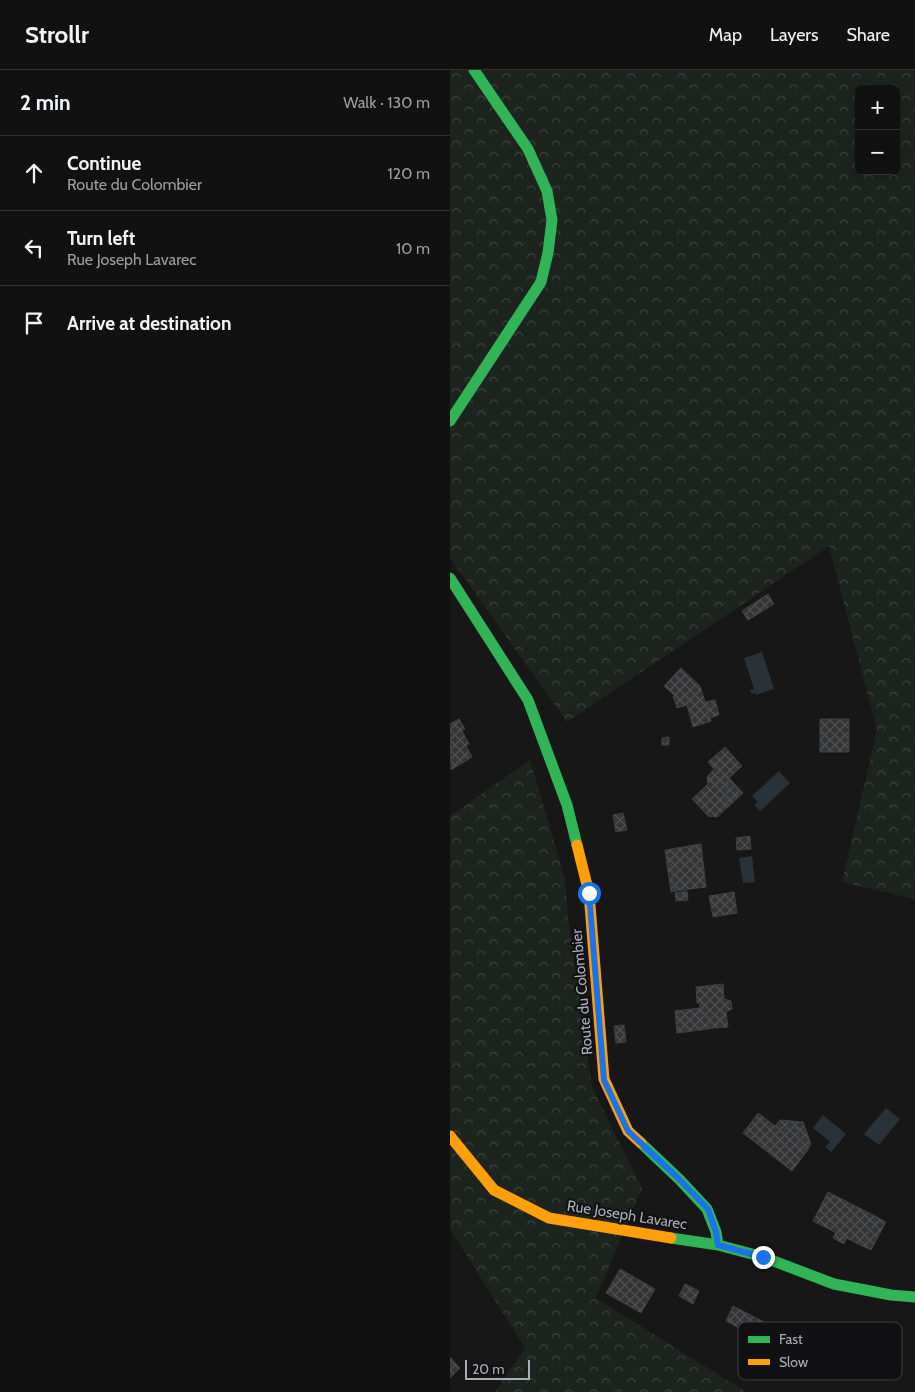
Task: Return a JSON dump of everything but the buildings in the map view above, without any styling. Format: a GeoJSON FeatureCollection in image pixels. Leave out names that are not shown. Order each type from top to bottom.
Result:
{"type":"FeatureCollection","features":[{"type":"Feature","properties":{"kind":"street"},"geometry":{"type":"LineString","coordinates":[[450,420],[541,282],[548,253],[552,220],[547,191],[528,149],[474,70]]}},
{"type":"Feature","properties":{"kind":"street","name":"Route du Colombier"},"geometry":{"type":"LineString","coordinates":[[450,578],[528,700],[567,805],[589,893],[604,1080],[628,1131],[708,1209],[716,1232],[718,1245]]}},
{"type":"Feature","properties":{"kind":"street","name":"Rue Joseph Lavarec"},"geometry":{"type":"LineString","coordinates":[[450,1136],[494,1190],[549,1218],[718,1245],[763,1257],[834,1284],[891,1295],[915,1297]]}},
{"type":"Feature","properties":{"kind":"green space"},"geometry":{"type":"Polygon","coordinates":[[[450,70],[915,70],[915,899],[842,882],[877,730],[829,546],[567,722],[450,558],[450,70]]]}},
{"type":"Feature","properties":{"kind":"green space"},"geometry":{"type":"Polygon","coordinates":[[[530,760],[565,879],[569,925],[592,1087],[642,1188],[596,1298],[746,1392],[495,1392],[525,1348],[450,1229],[450,816],[530,760]]]}},
{"type":"Feature","properties":{"kind":"shaded area"},"geometry":{"type":"Polygon","coordinates":[[[762,652],[774,689],[756,695],[755,693],[752,694],[750,690],[754,689],[744,658],[762,652]]]}},
{"type":"Feature","properties":{"kind":"shaded area"},"geometry":{"type":"Polygon","coordinates":[[[779,771],[790,783],[760,811],[754,805],[758,802],[752,796],[779,771]]]}},
{"type":"Feature","properties":{"kind":"shaded area"},"geometry":{"type":"Polygon","coordinates":[[[752,856],[755,882],[743,883],[739,858],[752,856]]]}},
{"type":"Feature","properties":{"kind":"shaded area"},"geometry":{"type":"Polygon","coordinates":[[[886,1108],[900,1119],[879,1145],[864,1134],[886,1108]]]}},
{"type":"Feature","properties":{"kind":"shaded area"},"geometry":{"type":"Polygon","coordinates":[[[823,1115],[846,1134],[831,1152],[825,1147],[830,1142],[813,1128],[823,1115]]]}},
{"type":"Feature","properties":{"kind":"traffic: fast"},"geometry":{"type":"LineString","coordinates":[[450,421],[541,282],[548,253],[552,220],[547,191],[528,149],[474,70]]}},
{"type":"Feature","properties":{"kind":"traffic: fast"},"geometry":{"type":"LineString","coordinates":[[450,578],[528,700],[567,805],[577,845]]}},
{"type":"Feature","properties":{"kind":"traffic: fast"},"geometry":{"type":"LineString","coordinates":[[641,1143],[707,1209],[716,1232],[718,1245]]}},
{"type":"Feature","properties":{"kind":"traffic: fast"},"geometry":{"type":"LineString","coordinates":[[671,1238],[718,1245],[763,1257],[834,1284],[891,1295],[915,1297]]}},
{"type":"Feature","properties":{"kind":"traffic: slow"},"geometry":{"type":"LineString","coordinates":[[577,845],[589,893],[604,1079],[628,1131],[641,1143]]}},
{"type":"Feature","properties":{"kind":"traffic: slow"},"geometry":{"type":"LineString","coordinates":[[450,1136],[494,1190],[549,1218],[671,1238]]}},
{"type":"Feature","properties":{"kind":"route"},"geometry":{"type":"LineString","coordinates":[[589,893],[604,1080],[628,1131],[708,1209],[716,1232],[718,1245],[763,1257]]}}]}
